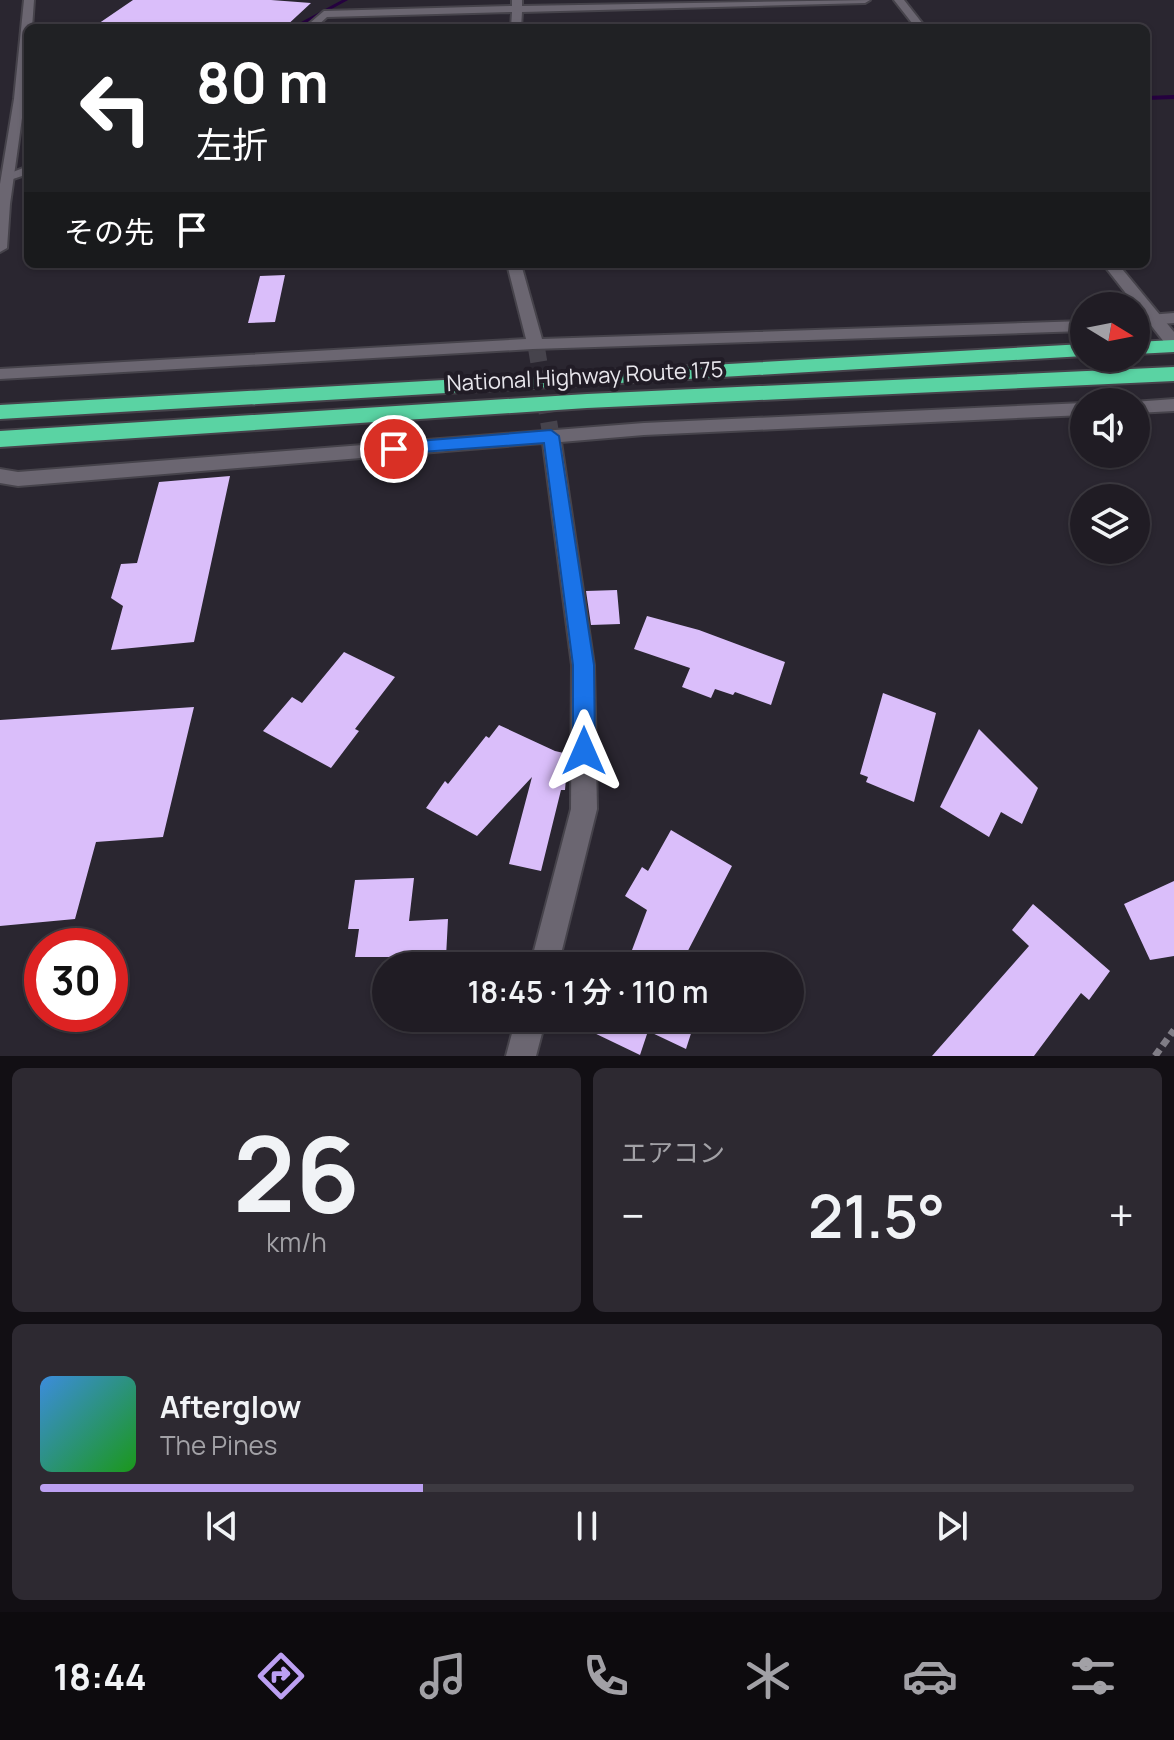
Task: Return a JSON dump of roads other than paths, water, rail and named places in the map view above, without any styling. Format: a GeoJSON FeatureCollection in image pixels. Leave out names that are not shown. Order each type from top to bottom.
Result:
{"type":"FeatureCollection","features":[{"type":"Feature","properties":{"kind":"highway"},"geometry":{"type":"LineString","coordinates":[[1150,347],[1174,344]]}},
{"type":"Feature","properties":{"kind":"highway","name":"National Highway Route 175"},"geometry":{"type":"LineString","coordinates":[[6,411],[1070,351]]}},
{"type":"Feature","properties":{"kind":"highway","name":"National Highway Route 175"},"geometry":{"type":"LineString","coordinates":[[3,439],[587,401],[1174,374]]}},
{"type":"Feature","properties":{"kind":"street"},"geometry":{"type":"LineString","coordinates":[[26,24],[29,0]]}},
{"type":"Feature","properties":{"kind":"street"},"geometry":{"type":"LineString","coordinates":[[313,24],[324,14],[517,4],[865,0]]}},
{"type":"Feature","properties":{"kind":"street"},"geometry":{"type":"LineString","coordinates":[[899,0],[918,24]]}},
{"type":"Feature","properties":{"kind":"street"},"geometry":{"type":"LineString","coordinates":[[516,24],[517,4]]}},
{"type":"Feature","properties":{"kind":"street"},"geometry":{"type":"LineString","coordinates":[[0,248],[2,201],[10,176],[24,46]]}},
{"type":"Feature","properties":{"kind":"street"},"geometry":{"type":"LineString","coordinates":[[10,176],[24,171]]}},
{"type":"Feature","properties":{"kind":"street"},"geometry":{"type":"LineString","coordinates":[[515,268],[536,345]]}},
{"type":"Feature","properties":{"kind":"street"},"geometry":{"type":"LineString","coordinates":[[1113,268],[1174,344]]}},
{"type":"Feature","properties":{"kind":"street"},"geometry":{"type":"LineString","coordinates":[[1150,319],[1174,318]]}},
{"type":"Feature","properties":{"kind":"street"},"geometry":{"type":"LineString","coordinates":[[0,374],[536,345],[1070,326]]}},
{"type":"Feature","properties":{"kind":"street"},"geometry":{"type":"LineString","coordinates":[[1150,406],[1174,405]]}},
{"type":"Feature","properties":{"kind":"street"},"geometry":{"type":"LineString","coordinates":[[0,476],[18,479],[551,436],[1070,410]]}},
{"type":"Feature","properties":{"kind":"street"},"geometry":{"type":"LineString","coordinates":[[548,952],[584,809],[583,665],[551,436]]}},
{"type":"Feature","properties":{"kind":"street"},"geometry":{"type":"LineString","coordinates":[[521,1056],[527,1032]]}},
{"type":"Feature","properties":{"kind":"waterway"},"geometry":{"type":"LineString","coordinates":[[301,24],[346,0]]}},
{"type":"Feature","properties":{"kind":"waterway"},"geometry":{"type":"LineString","coordinates":[[1150,98],[1174,97]]}},
{"type":"Feature","properties":{"kind":"tunnel"},"geometry":{"type":"LineString","coordinates":[[536,345],[551,436]]}}]}
